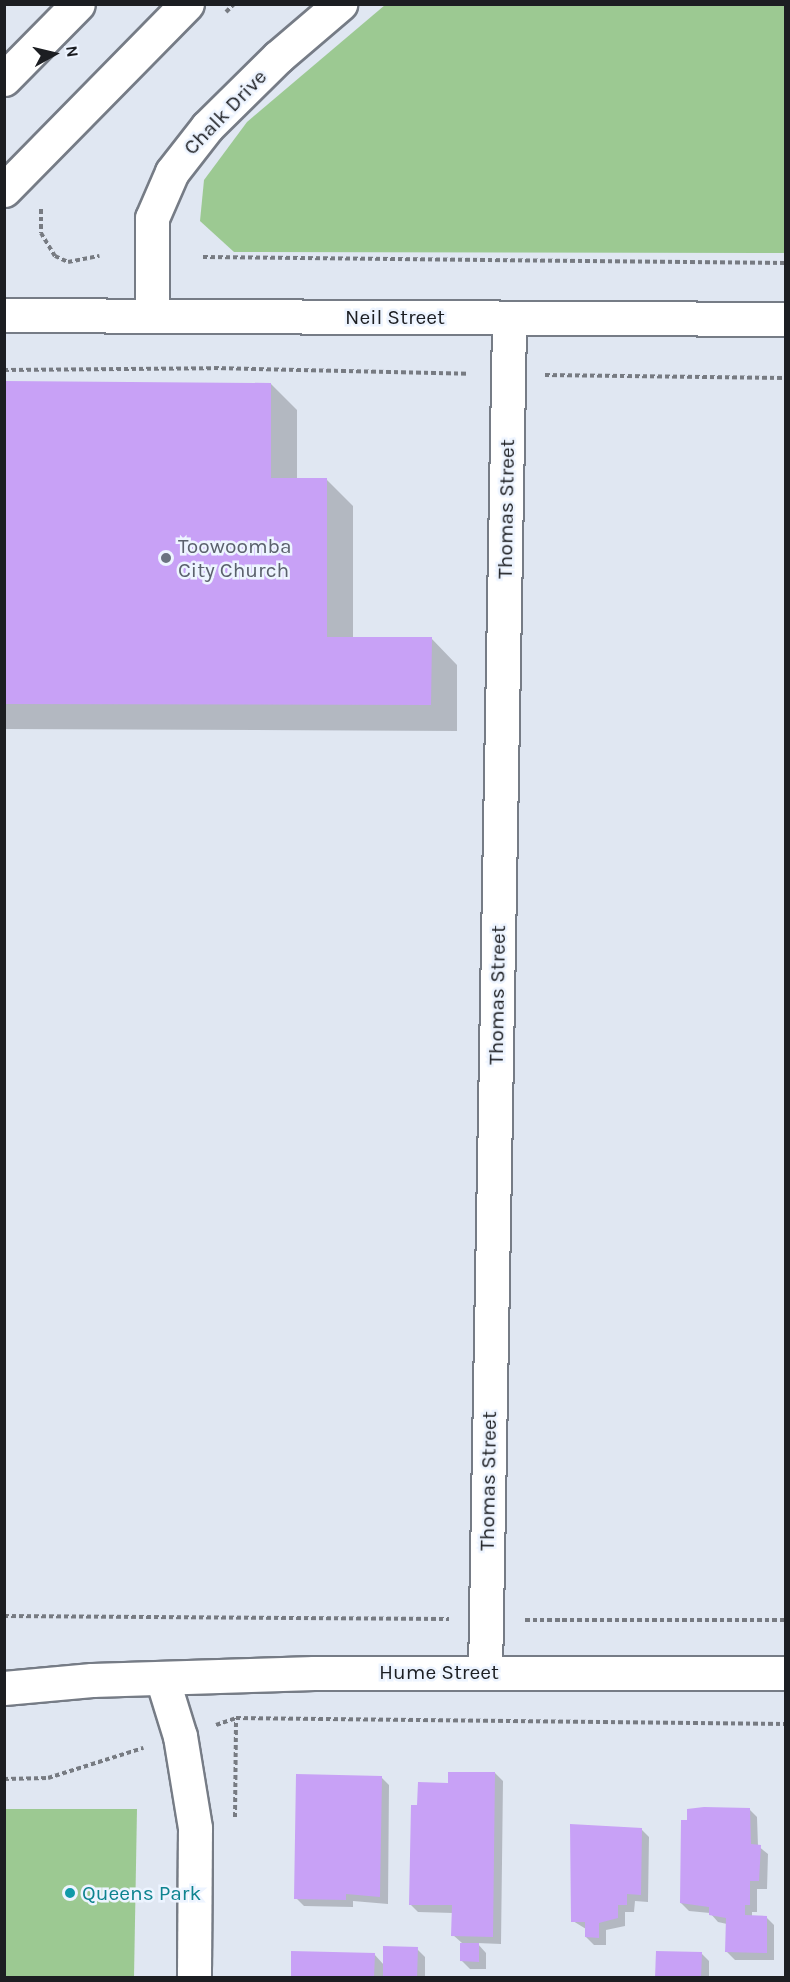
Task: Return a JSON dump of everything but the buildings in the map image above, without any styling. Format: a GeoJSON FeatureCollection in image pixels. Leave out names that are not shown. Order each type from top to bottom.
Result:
{"type":"FeatureCollection","features":[{"type":"Feature","properties":{"kind":"main road"},"geometry":{"type":"LineString","coordinates":[[4,79],[78,4]]}},
{"type":"Feature","properties":{"kind":"main road"},"geometry":{"type":"LineString","coordinates":[[4,190],[187,4]]}},
{"type":"Feature","properties":{"kind":"main road","name":"Chalk Drive"},"geometry":{"type":"LineString","coordinates":[[153,316],[152,218],[172,172],[207,127],[278,57],[340,4]]}},
{"type":"Feature","properties":{"kind":"main road","name":"Neil Street"},"geometry":{"type":"LineString","coordinates":[[4,315],[786,319]]}},
{"type":"Feature","properties":{"kind":"main road","name":"Thomas Street"},"geometry":{"type":"LineString","coordinates":[[485,1672],[509,318]]}},
{"type":"Feature","properties":{"kind":"main road","name":"Hume Street"},"geometry":{"type":"LineString","coordinates":[[4,1672],[92,1680]]}},
{"type":"Feature","properties":{"kind":"main road","name":"Hume Street"},"geometry":{"type":"LineString","coordinates":[[4,1688],[92,1680],[162,1678],[485,1672],[786,1673]]}},
{"type":"Feature","properties":{"kind":"main road"},"geometry":{"type":"LineString","coordinates":[[162,1678],[180,1736],[195,1828],[194,1977]]}},
{"type":"Feature","properties":{"kind":"path"},"geometry":{"type":"LineString","coordinates":[[222,16],[234,4]]}},
{"type":"Feature","properties":{"kind":"path"},"geometry":{"type":"LineString","coordinates":[[42,204],[41,233],[55,256],[68,262],[99,256]]}},
{"type":"Feature","properties":{"kind":"path"},"geometry":{"type":"LineString","coordinates":[[202,257],[786,263]]}},
{"type":"Feature","properties":{"kind":"path"},"geometry":{"type":"LineString","coordinates":[[4,370],[214,368]]}},
{"type":"Feature","properties":{"kind":"path"},"geometry":{"type":"LineString","coordinates":[[4,1616],[786,1620]]}},
{"type":"Feature","properties":{"kind":"path"},"geometry":{"type":"LineString","coordinates":[[4,1779],[48,1778],[236,1718],[786,1724]]}},
{"type":"Feature","properties":{"kind":"green space"},"geometry":{"type":"Polygon","coordinates":[[[385,5],[785,5],[785,253],[234,252],[200,221],[204,180],[247,122],[385,5]]]}},
{"type":"Feature","properties":{"kind":"green space","name":"Queens Park"},"geometry":{"type":"Polygon","coordinates":[[[5,1809],[137,1809],[134,1977],[5,1977],[5,1809]]]}},
{"type":"Feature","properties":{"kind":"place","name":"Toowoomba City Church"},"geometry":{"type":"Point","coordinates":[166,558]}},
{"type":"Feature","properties":{"kind":"place","name":"Queens Park"},"geometry":{"type":"Point","coordinates":[70,1893]}}]}
